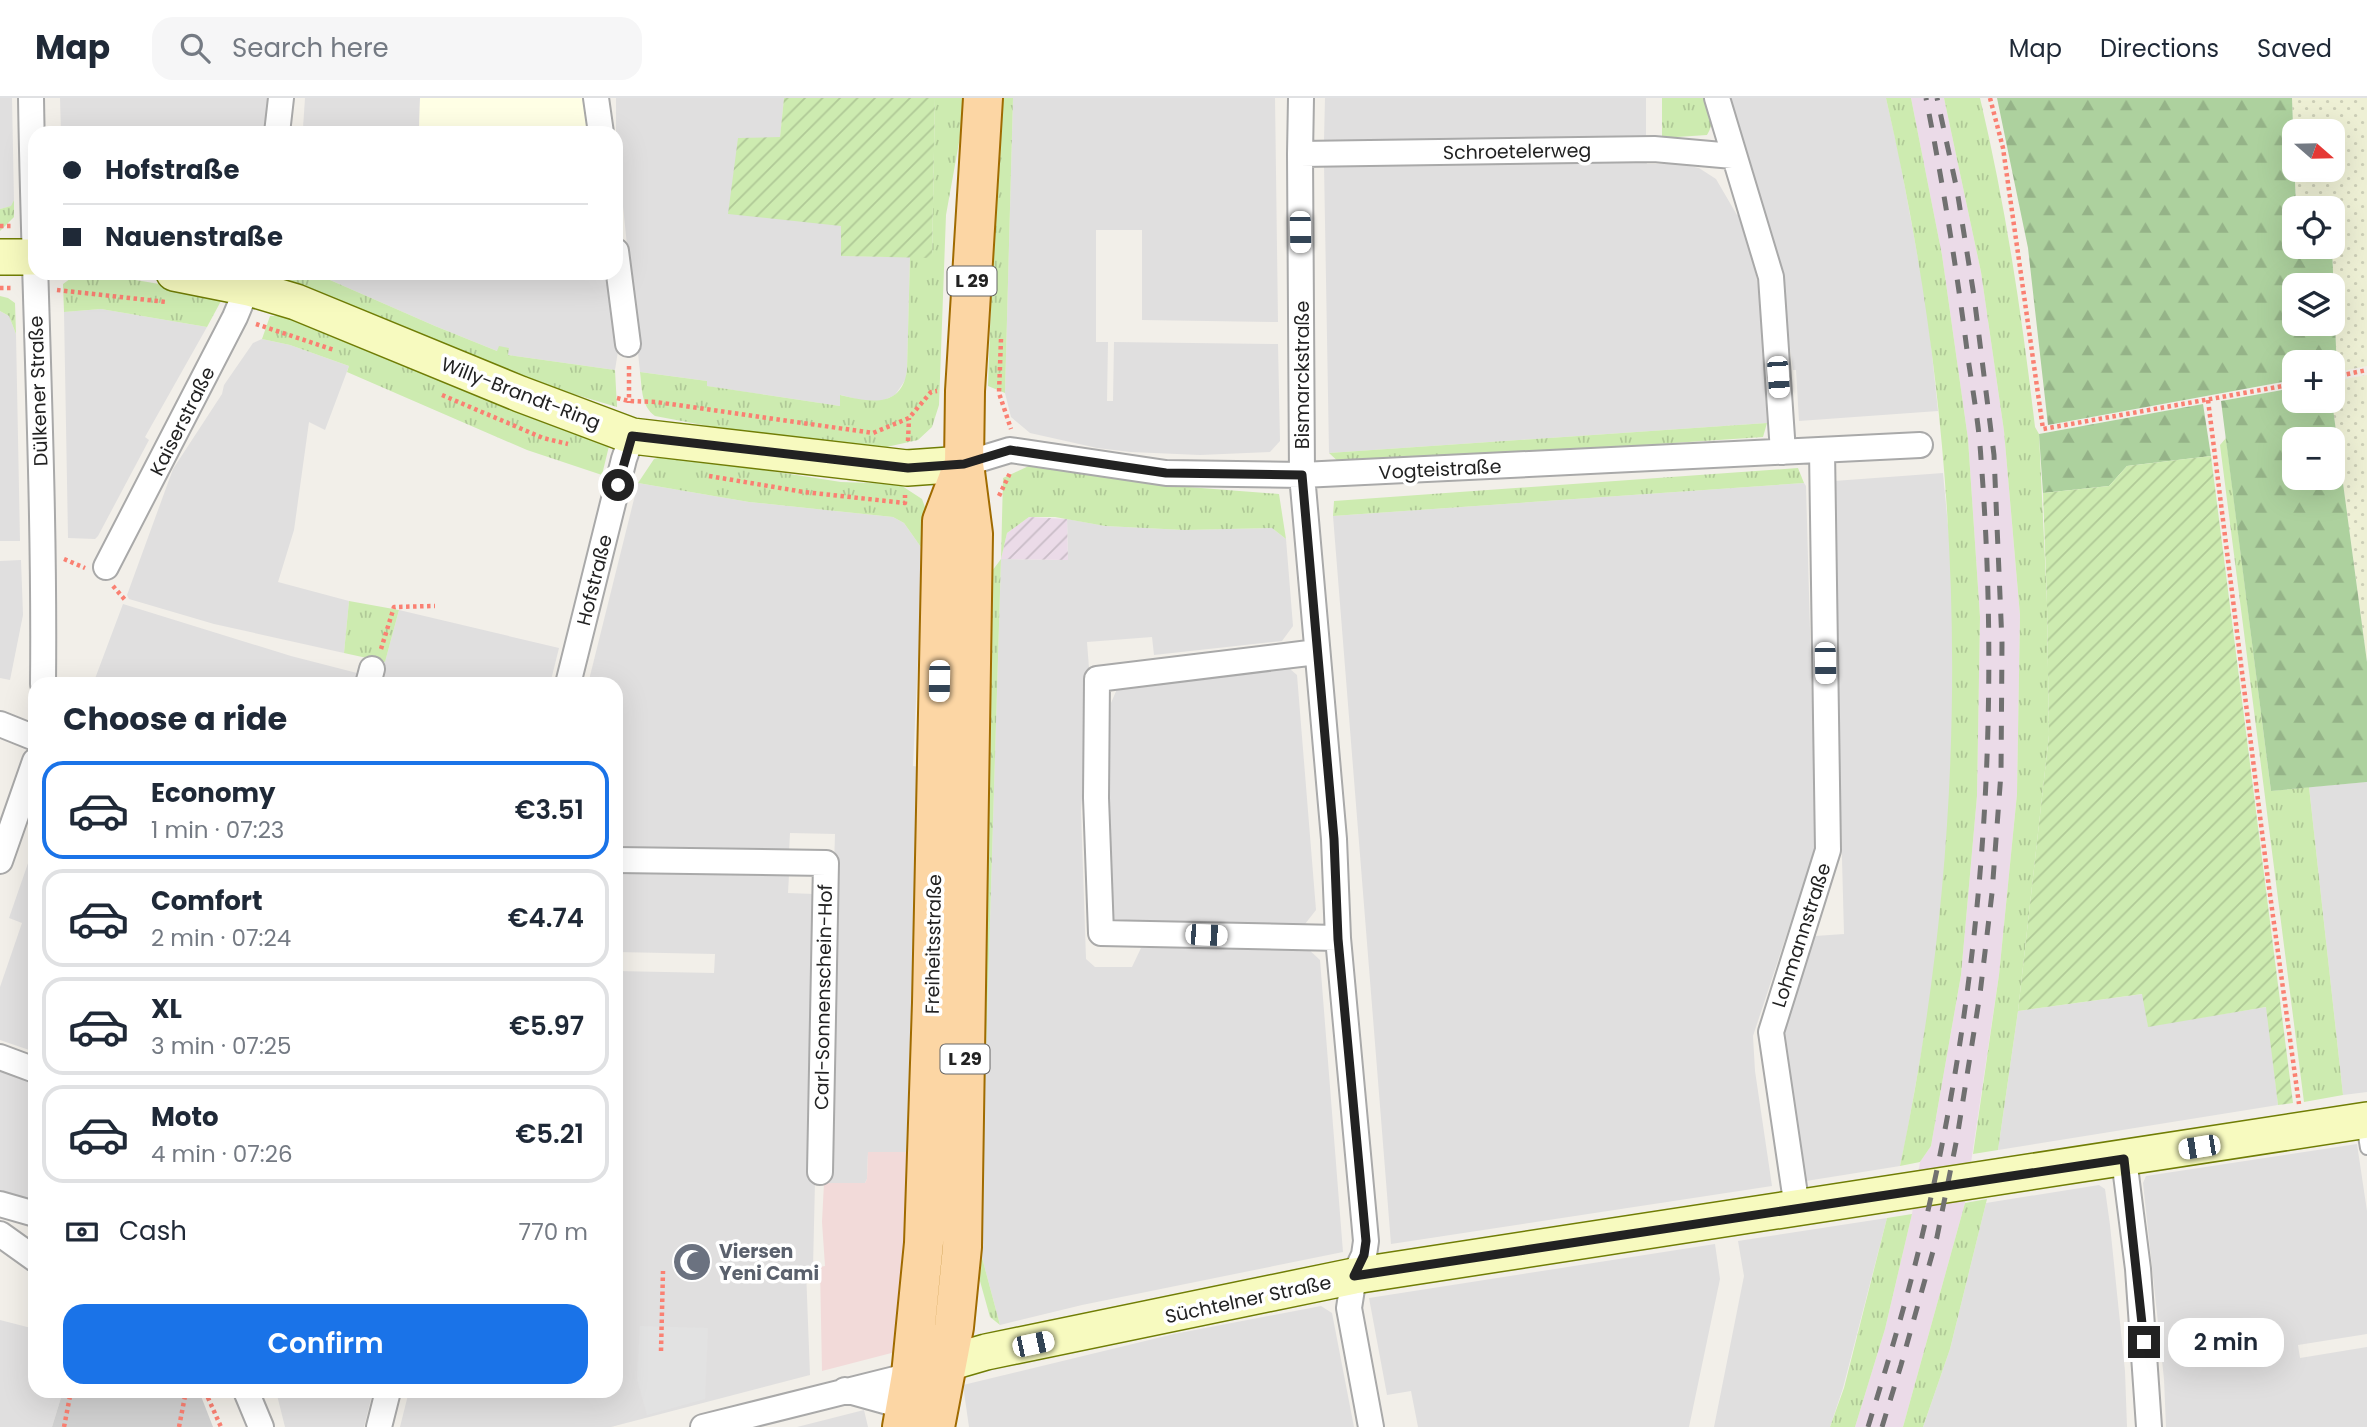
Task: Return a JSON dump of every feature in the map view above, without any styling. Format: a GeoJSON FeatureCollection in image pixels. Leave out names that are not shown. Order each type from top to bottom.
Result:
{"type":"FeatureCollection","features":[{"type":"Feature","properties":{"kind":"main road","name":"Freiheitsstraße"},"geometry":{"type":"LineString","coordinates":[[913,1409],[925,1230],[943,521],[964,464],[982,392],[983,98]]}},
{"type":"Feature","properties":{"kind":"main road","name":"Willy-Brandt-Ring"},"geometry":{"type":"LineString","coordinates":[[251,280],[296,302],[520,394],[632,436],[908,468],[964,464]]}},
{"type":"Feature","properties":{"kind":"main road","name":"Freiheitsstraße"},"geometry":{"type":"LineString","coordinates":[[913,1409],[952,1345],[962,1247],[973,534],[964,464]]}},
{"type":"Feature","properties":{"kind":"main road","name":"Süchtelner Straße"},"geometry":{"type":"LineString","coordinates":[[913,1409],[952,1345],[986,1352],[1354,1276],[2303,1130],[2366,1129]]}},
{"type":"Feature","properties":{"kind":"street","name":"Dülkener Straße"},"geometry":{"type":"LineString","coordinates":[[30,126],[31,98]]}},
{"type":"Feature","properties":{"kind":"street"},"geometry":{"type":"LineString","coordinates":[[278,126],[281,98]]}},
{"type":"Feature","properties":{"kind":"street"},"geometry":{"type":"LineString","coordinates":[[596,98],[600,126]]}},
{"type":"Feature","properties":{"kind":"street","name":"Bismarckstraße"},"geometry":{"type":"LineString","coordinates":[[1301,98],[1302,475],[1334,839],[1338,939],[1366,1241],[1364,1255],[1354,1276],[1349,1308],[1371,1427]]}},
{"type":"Feature","properties":{"kind":"street"},"geometry":{"type":"LineString","coordinates":[[1717,98],[1771,277],[1783,452]]}},
{"type":"Feature","properties":{"kind":"street","name":"Schroetelerweg"},"geometry":{"type":"LineString","coordinates":[[1300,154],[1654,149],[1733,156]]}},
{"type":"Feature","properties":{"kind":"street","name":"Dülkener Straße"},"geometry":{"type":"LineString","coordinates":[[28,158],[23,257],[44,549],[43,677]]}},
{"type":"Feature","properties":{"kind":"street","name":"Kaiserstraße"},"geometry":{"type":"LineString","coordinates":[[100,570],[251,280]]}},
{"type":"Feature","properties":{"kind":"street"},"geometry":{"type":"LineString","coordinates":[[620,280],[628,344]]}},
{"type":"Feature","properties":{"kind":"street","name":"Hofstraße"},"geometry":{"type":"LineString","coordinates":[[570,677],[632,436]]}},
{"type":"Feature","properties":{"kind":"street","name":"Vogteistraße"},"geometry":{"type":"LineString","coordinates":[[964,464],[1010,450],[1166,473],[1302,475],[1920,445]]}},
{"type":"Feature","properties":{"kind":"street","name":"Lohmannstraße"},"geometry":{"type":"LineString","coordinates":[[1797,1208],[1771,1032],[1828,850],[1822,450]]}},
{"type":"Feature","properties":{"kind":"street"},"geometry":{"type":"LineString","coordinates":[[1317,652],[1097,679],[1096,799],[1101,933],[1338,939]]}},
{"type":"Feature","properties":{"kind":"street"},"geometry":{"type":"LineString","coordinates":[[0,724],[28,735]]}},
{"type":"Feature","properties":{"kind":"street"},"geometry":{"type":"LineString","coordinates":[[0,860],[28,781]]}},
{"type":"Feature","properties":{"kind":"street","name":"Carl-Sonnenschein-Hof"},"geometry":{"type":"LineString","coordinates":[[623,860],[826,863],[820,1172]]}},
{"type":"Feature","properties":{"kind":"street"},"geometry":{"type":"LineString","coordinates":[[0,1057],[28,1067]]}},
{"type":"Feature","properties":{"kind":"street"},"geometry":{"type":"LineString","coordinates":[[2124,1159],[2138,1269],[2149,1427]]}},
{"type":"Feature","properties":{"kind":"street"},"geometry":{"type":"LineString","coordinates":[[0,1204],[28,1212]]}},
{"type":"Feature","properties":{"kind":"street"},"geometry":{"type":"LineString","coordinates":[[0,1234],[28,1254]]}},
{"type":"Feature","properties":{"kind":"street"},"geometry":{"type":"LineString","coordinates":[[844,1390],[913,1409]]}},
{"type":"Feature","properties":{"kind":"street","name":"Süchtelner Straße"},"geometry":{"type":"LineString","coordinates":[[703,1427],[844,1390],[913,1409]]}},
{"type":"Feature","properties":{"kind":"street"},"geometry":{"type":"LineString","coordinates":[[249,1398],[261,1427]]}},
{"type":"Feature","properties":{"kind":"street"},"geometry":{"type":"LineString","coordinates":[[379,1427],[386,1398]]}},
{"type":"Feature","properties":{"kind":"path"},"geometry":{"type":"LineString","coordinates":[[1990,98],[2004,148],[2043,429],[2282,386]]}},
{"type":"Feature","properties":{"kind":"path"},"geometry":{"type":"LineString","coordinates":[[628,344],[632,436]]}},
{"type":"Feature","properties":{"kind":"path"},"geometry":{"type":"LineString","coordinates":[[2345,375],[2367,370]]}},
{"type":"Feature","properties":{"kind":"path"},"geometry":{"type":"LineString","coordinates":[[605,395],[629,401],[656,402],[873,433],[909,418],[931,392],[982,392]]}},
{"type":"Feature","properties":{"kind":"path"},"geometry":{"type":"LineString","coordinates":[[2208,400],[2268,880],[2303,1130]]}},
{"type":"Feature","properties":{"kind":"path"},"geometry":{"type":"LineString","coordinates":[[44,549],[100,570]]}},
{"type":"Feature","properties":{"kind":"path"},"geometry":{"type":"LineString","coordinates":[[370,677],[385,641],[394,607],[435,606]]}},
{"type":"Feature","properties":{"kind":"path"},"geometry":{"type":"LineString","coordinates":[[661,1350],[663,1272]]}},
{"type":"Feature","properties":{"kind":"path"},"geometry":{"type":"LineString","coordinates":[[64,1427],[70,1398]]}},
{"type":"Feature","properties":{"kind":"path"},"geometry":{"type":"LineString","coordinates":[[178,1427],[184,1398]]}},
{"type":"Feature","properties":{"kind":"path"},"geometry":{"type":"LineString","coordinates":[[208,1398],[221,1427]]}},
{"type":"Feature","properties":{"kind":"shaded area"},"geometry":{"type":"Polygon","coordinates":[[[0,98],[12,98],[14,200],[12,206],[0,209],[0,98]]]}},
{"type":"Feature","properties":{"kind":"shaded area"},"geometry":{"type":"Polygon","coordinates":[[[60,98],[267,98],[270,103],[268,126],[61,126],[60,98]]]}},
{"type":"Feature","properties":{"kind":"shaded area"},"geometry":{"type":"Polygon","coordinates":[[[305,98],[420,98],[419,126],[303,126],[305,98]]]}},
{"type":"Feature","properties":{"kind":"shaded area"},"geometry":{"type":"Polygon","coordinates":[[[420,98],[586,98],[589,126],[419,126],[420,98]]]}},
{"type":"Feature","properties":{"kind":"shaded area"},"geometry":{"type":"Polygon","coordinates":[[[616,98],[784,98],[780,138],[842,226],[842,256],[910,257],[907,370],[906,379],[895,395],[882,401],[867,402],[841,395],[840,406],[706,386],[707,381],[640,372],[623,206],[623,126],[616,126],[616,98]]]}},
{"type":"Feature","properties":{"kind":"shaded area"},"geometry":{"type":"Polygon","coordinates":[[[1013,98],[1275,98],[1278,322],[1142,320],[1142,230],[1096,230],[1096,342],[1108,342],[1107,401],[1113,401],[1114,342],[1278,344],[1280,441],[1270,452],[1200,455],[1097,448],[1030,433],[1011,417],[1005,393],[1013,98]]]}},
{"type":"Feature","properties":{"kind":"shaded area"},"geometry":{"type":"Polygon","coordinates":[[[1325,98],[1646,98],[1646,138],[1324,140],[1325,98]]]}},
{"type":"Feature","properties":{"kind":"shaded area"},"geometry":{"type":"Polygon","coordinates":[[[1727,98],[1886,98],[1927,307],[1938,411],[1799,421],[1796,370],[1793,370],[1779,271],[1763,208],[1727,98]]]}},
{"type":"Feature","properties":{"kind":"shaded area"},"geometry":{"type":"Polygon","coordinates":[[[1911,98],[1944,98],[1981,272],[2004,431],[2020,615],[2017,794],[1999,975],[1965,1203],[1903,1427],[1855,1427],[1885,1329],[1912,1214],[1920,1162],[1931,1146],[1961,975],[1977,796],[1980,617],[1968,439],[1942,255],[1911,98]]]}},
{"type":"Feature","properties":{"kind":"shaded area"},"geometry":{"type":"Polygon","coordinates":[[[2292,98],[2367,98],[2367,366],[2345,370],[2345,350],[2336,350],[2336,336],[2345,336],[2345,273],[2333,273],[2332,259],[2345,259],[2345,196],[2296,196],[2295,182],[2345,182],[2345,119],[2293,119],[2292,98]]]}},
{"type":"Feature","properties":{"kind":"shaded area"},"geometry":{"type":"Polygon","coordinates":[[[1646,161],[1647,164],[1681,164],[1699,168],[1716,179],[1737,215],[1739,214],[1756,274],[1761,306],[1767,423],[1329,453],[1324,164],[1646,161]]]}},
{"type":"Feature","properties":{"kind":"shaded area"},"geometry":{"type":"Polygon","coordinates":[[[330,280],[615,280],[619,345],[615,370],[508,355],[509,348],[497,351],[330,280]]]}},
{"type":"Feature","properties":{"kind":"shaded area"},"geometry":{"type":"Polygon","coordinates":[[[101,309],[207,327],[145,437],[149,440],[98,536],[95,539],[68,538],[64,312],[101,309]]]}},
{"type":"Feature","properties":{"kind":"shaded area"},"geometry":{"type":"Polygon","coordinates":[[[0,311],[9,316],[16,334],[20,541],[0,541],[0,311]]]}},
{"type":"Feature","properties":{"kind":"shaded area"},"geometry":{"type":"Polygon","coordinates":[[[262,339],[290,345],[349,366],[325,430],[309,422],[294,530],[278,582],[349,601],[344,653],[214,624],[129,599],[127,595],[173,469],[222,394],[224,385],[253,343],[262,339]]]}},
{"type":"Feature","properties":{"kind":"shaded area"},"geometry":{"type":"Polygon","coordinates":[[[2367,375],[2367,662],[2344,490],[2345,427],[2335,427],[2334,413],[2345,413],[2345,379],[2367,375]]]}},
{"type":"Feature","properties":{"kind":"shaded area"},"geometry":{"type":"Polygon","coordinates":[[[1943,473],[1952,568],[1953,712],[1948,836],[1932,993],[1907,1133],[1900,1166],[1806,1181],[1782,1032],[1815,936],[1844,934],[1832,483],[1943,473]]]}},
{"type":"Feature","properties":{"kind":"shaded area"},"geometry":{"type":"Polygon","coordinates":[[[638,483],[749,502],[893,517],[904,523],[923,550],[913,766],[920,767],[906,1152],[868,1152],[865,1183],[824,1183],[835,834],[790,833],[789,852],[623,848],[623,677],[590,677],[638,483]]]}},
{"type":"Feature","properties":{"kind":"shaded area"},"geometry":{"type":"Polygon","coordinates":[[[1804,483],[1816,846],[1753,1036],[1755,1071],[1772,1186],[1391,1244],[1333,516],[1804,483]]]}},
{"type":"Feature","properties":{"kind":"shaded area"},"geometry":{"type":"Polygon","coordinates":[[[1029,517],[1067,519],[1068,560],[1001,559],[1007,533],[1029,517]]]}},
{"type":"Feature","properties":{"kind":"shaded area"},"geometry":{"type":"Polygon","coordinates":[[[1067,519],[1105,526],[1184,530],[1272,528],[1286,539],[1293,626],[1282,641],[1154,655],[1152,637],[1087,642],[1090,681],[1081,811],[1086,959],[1095,967],[1132,967],[1141,948],[1306,947],[1320,960],[1343,1252],[1082,1305],[1000,1325],[980,1250],[1001,559],[1068,560],[1067,519]]]}},
{"type":"Feature","properties":{"kind":"shaded area"},"geometry":{"type":"Polygon","coordinates":[[[21,560],[23,615],[10,680],[0,678],[0,561],[21,560]]]}},
{"type":"Feature","properties":{"kind":"shaded area"},"geometry":{"type":"Polygon","coordinates":[[[123,604],[291,656],[357,673],[356,677],[96,677],[123,604]]]}},
{"type":"Feature","properties":{"kind":"shaded area"},"geometry":{"type":"Polygon","coordinates":[[[399,610],[559,648],[552,677],[381,677],[399,610]]]}},
{"type":"Feature","properties":{"kind":"shaded area"},"geometry":{"type":"Polygon","coordinates":[[[1283,663],[1297,675],[1316,910],[1305,924],[1127,924],[1112,920],[1103,809],[1111,703],[1117,689],[1283,663]]]}},
{"type":"Feature","properties":{"kind":"shaded area"},"geometry":{"type":"Polygon","coordinates":[[[2367,782],[2367,1092],[2343,1095],[2309,787],[2367,782]]]}},
{"type":"Feature","properties":{"kind":"shaded area"},"geometry":{"type":"Polygon","coordinates":[[[28,863],[28,1050],[0,1040],[0,987],[22,923],[9,918],[28,863]]]}},
{"type":"Feature","properties":{"kind":"shaded area"},"geometry":{"type":"Polygon","coordinates":[[[623,870],[789,875],[788,893],[814,894],[811,1007],[819,1008],[813,1268],[806,1270],[810,1375],[611,1427],[400,1427],[407,1398],[623,1398],[623,971],[714,973],[715,954],[623,952],[623,870]]]}},
{"type":"Feature","properties":{"kind":"shaded area"},"geometry":{"type":"Polygon","coordinates":[[[2143,994],[2148,1026],[2267,1007],[2278,1105],[1998,1150],[2018,1011],[2143,994]]]}},
{"type":"Feature","properties":{"kind":"shaded area"},"geometry":{"type":"Polygon","coordinates":[[[0,1070],[28,1081],[28,1202],[0,1194],[0,1070]]]}},
{"type":"Feature","properties":{"kind":"shaded area"},"geometry":{"type":"Polygon","coordinates":[[[2357,1144],[2367,1211],[2367,1334],[2298,1345],[2300,1358],[2367,1347],[2367,1427],[2166,1427],[2164,1379],[2143,1183],[2146,1176],[2357,1144]]]}},
{"type":"Feature","properties":{"kind":"shaded area"},"geometry":{"type":"Polygon","coordinates":[[[868,1152],[906,1152],[903,1350],[822,1371],[820,1267],[825,1266],[822,1222],[824,1183],[865,1183],[868,1152]]]}},
{"type":"Feature","properties":{"kind":"shaded area"},"geometry":{"type":"Polygon","coordinates":[[[2099,1185],[2105,1189],[2110,1225],[2125,1371],[2127,1427],[1923,1427],[1950,1349],[1986,1203],[2099,1185]]]}},
{"type":"Feature","properties":{"kind":"shaded area"},"geometry":{"type":"Polygon","coordinates":[[[1887,1218],[1843,1388],[1830,1427],[1714,1427],[1744,1276],[1738,1241],[1887,1218]]]}},
{"type":"Feature","properties":{"kind":"shaded area"},"geometry":{"type":"Polygon","coordinates":[[[1715,1244],[1720,1279],[1689,1427],[1418,1427],[1411,1391],[1387,1395],[1369,1298],[1715,1244]]]}},
{"type":"Feature","properties":{"kind":"shaded area"},"geometry":{"type":"Polygon","coordinates":[[[1321,1306],[1332,1313],[1354,1427],[969,1427],[963,1385],[1174,1334],[1321,1306]]]}},
{"type":"Feature","properties":{"kind":"shaded area"},"geometry":{"type":"Polygon","coordinates":[[[0,1320],[28,1327],[28,1398],[61,1398],[52,1427],[0,1427],[0,1320]]]}},
{"type":"Feature","properties":{"kind":"shaded area"},"geometry":{"type":"Polygon","coordinates":[[[640,1326],[708,1328],[705,1399],[647,1415],[637,1379],[640,1326]]]}},
{"type":"Feature","properties":{"kind":"shaded area"},"geometry":{"type":"Polygon","coordinates":[[[61,1398],[202,1398],[213,1427],[52,1427],[61,1398]]]}},
{"type":"Feature","properties":{"kind":"shaded area"},"geometry":{"type":"Polygon","coordinates":[[[278,1398],[371,1398],[364,1427],[285,1427],[278,1398]]]}},
{"type":"Feature","properties":{"kind":"shaded area"},"geometry":{"type":"Polygon","coordinates":[[[864,1410],[868,1427],[797,1427],[864,1410]]]}},
{"type":"Feature","properties":{"kind":"green space"},"geometry":{"type":"Polygon","coordinates":[[[784,98],[935,98],[932,258],[841,256],[841,226],[728,214],[738,138],[780,137],[784,98]]]}},
{"type":"Feature","properties":{"kind":"green space"},"geometry":{"type":"Polygon","coordinates":[[[935,98],[967,98],[946,215],[939,405],[932,427],[918,440],[882,448],[756,435],[655,416],[650,412],[642,390],[640,372],[707,381],[707,386],[840,406],[840,395],[862,400],[882,400],[898,391],[904,383],[907,370],[910,257],[932,257],[935,98]]]}},
{"type":"Feature","properties":{"kind":"green space"},"geometry":{"type":"Polygon","coordinates":[[[998,98],[1013,98],[1005,393],[988,386],[998,98]]]}},
{"type":"Feature","properties":{"kind":"green space"},"geometry":{"type":"Polygon","coordinates":[[[1662,98],[1707,98],[1712,117],[1707,135],[1662,138],[1662,98]]]}},
{"type":"Feature","properties":{"kind":"green space"},"geometry":{"type":"Polygon","coordinates":[[[1886,98],[1911,98],[1942,255],[1968,439],[1980,617],[1977,796],[1961,975],[1931,1146],[1920,1162],[1900,1166],[1924,1032],[1941,899],[1950,765],[1952,632],[1946,498],[1933,365],[1913,232],[1886,98]]]}},
{"type":"Feature","properties":{"kind":"green space"},"geometry":{"type":"Polygon","coordinates":[[[1944,98],[1980,98],[1998,180],[2019,303],[2035,427],[2039,434],[2047,603],[2049,735],[2018,1011],[1998,1150],[1973,1154],[1999,975],[2017,794],[2020,615],[2004,431],[1981,272],[1944,98]]]}},
{"type":"Feature","properties":{"kind":"green space"},"geometry":{"type":"Polygon","coordinates":[[[1997,98],[2292,98],[2293,119],[2282,119],[2282,182],[2295,182],[2296,196],[2282,196],[2282,259],[2332,259],[2333,273],[2282,273],[2282,336],[2336,336],[2336,350],[2282,350],[2282,382],[2048,425],[2028,248],[1997,98]]]}},
{"type":"Feature","properties":{"kind":"green space"},"geometry":{"type":"Polygon","coordinates":[[[14,200],[14,217],[0,231],[0,209],[11,206],[14,200]]]}},
{"type":"Feature","properties":{"kind":"green space"},"geometry":{"type":"Polygon","coordinates":[[[68,280],[136,280],[213,293],[221,301],[207,327],[101,309],[64,312],[63,284],[68,280]]]}},
{"type":"Feature","properties":{"kind":"green space"},"geometry":{"type":"Polygon","coordinates":[[[289,280],[330,280],[497,351],[499,346],[509,348],[508,355],[615,370],[617,407],[543,385],[305,293],[289,280]]]}},
{"type":"Feature","properties":{"kind":"green space"},"geometry":{"type":"Polygon","coordinates":[[[0,296],[15,303],[16,334],[9,316],[0,311],[0,296]]]}},
{"type":"Feature","properties":{"kind":"green space"},"geometry":{"type":"Polygon","coordinates":[[[270,316],[290,316],[609,446],[602,475],[527,450],[347,372],[349,366],[290,345],[262,339],[270,316]]]}},
{"type":"Feature","properties":{"kind":"green space"},"geometry":{"type":"Polygon","coordinates":[[[2282,390],[2282,413],[2334,413],[2335,427],[2282,427],[2282,490],[2344,490],[2367,662],[2367,782],[2271,791],[2221,401],[2282,390]]]}},
{"type":"Feature","properties":{"kind":"green space"},"geometry":{"type":"Polygon","coordinates":[[[2203,404],[2211,456],[2127,466],[2109,486],[2043,493],[2039,434],[2203,404]]]}},
{"type":"Feature","properties":{"kind":"green space"},"geometry":{"type":"Polygon","coordinates":[[[1767,423],[1763,437],[1342,465],[1329,453],[1767,423]]]}},
{"type":"Feature","properties":{"kind":"green space"},"geometry":{"type":"Polygon","coordinates":[[[2226,438],[2271,791],[2309,787],[2343,1095],[2304,1102],[2220,445],[2226,438]]]}},
{"type":"Feature","properties":{"kind":"green space"},"geometry":{"type":"Polygon","coordinates":[[[667,455],[841,482],[899,484],[922,499],[933,529],[923,550],[904,523],[893,517],[749,502],[638,483],[654,459],[667,455]]]}},
{"type":"Feature","properties":{"kind":"green space"},"geometry":{"type":"Polygon","coordinates":[[[2211,456],[2293,1103],[2278,1105],[2266,1007],[2148,1027],[2142,994],[2018,1011],[2049,735],[2043,493],[2109,486],[2127,466],[2211,456]]]}},
{"type":"Feature","properties":{"kind":"green space"},"geometry":{"type":"Polygon","coordinates":[[[1035,463],[1188,487],[1279,494],[1286,539],[1272,528],[1184,530],[1105,526],[1055,517],[1029,517],[1007,533],[1001,559],[1003,478],[1035,463]]]}},
{"type":"Feature","properties":{"kind":"green space"},"geometry":{"type":"Polygon","coordinates":[[[1798,468],[1804,483],[1333,516],[1334,501],[1798,468]]]}},
{"type":"Feature","properties":{"kind":"green space"},"geometry":{"type":"Polygon","coordinates":[[[1001,559],[980,1250],[1000,1325],[990,1317],[973,1256],[987,619],[992,571],[1001,559]]]}},
{"type":"Feature","properties":{"kind":"green space"},"geometry":{"type":"Polygon","coordinates":[[[349,601],[399,610],[385,662],[344,653],[349,601]]]}},
{"type":"Feature","properties":{"kind":"green space"},"geometry":{"type":"Polygon","coordinates":[[[1987,1199],[1950,1349],[1923,1427],[1903,1427],[1965,1203],[1987,1199]]]}},
{"type":"Feature","properties":{"kind":"green space"},"geometry":{"type":"Polygon","coordinates":[[[1912,1214],[1885,1329],[1855,1427],[1830,1427],[1844,1388],[1887,1218],[1912,1214]]]}},
{"type":"Feature","properties":{"kind":"railway"},"geometry":{"type":"LineString","coordinates":[[1868,1427],[1911,1281],[1944,1137],[1973,945],[1987,751],[1987,556],[1980,446],[1954,260],[1926,98]]}},
{"type":"Feature","properties":{"kind":"railway"},"geometry":{"type":"LineString","coordinates":[[1882,1427],[1937,1237],[1957,1138],[1980,994],[1992,893],[2001,773],[2002,643],[1994,455],[1974,296],[1957,190],[1937,98]]}},
{"type":"Feature","properties":{"kind":"place","name":"Viersen Yeni Cami"},"geometry":{"type":"Point","coordinates":[692,1262]}},
{"type":"Feature","properties":{"kind":"route"},"geometry":{"type":"LineString","coordinates":[[618,485],[632,436],[908,468],[964,464],[1010,450],[1166,473],[1302,475],[1334,839],[1338,939],[1366,1241],[1364,1255],[1354,1276],[2124,1159],[2144,1342]]}}]}
